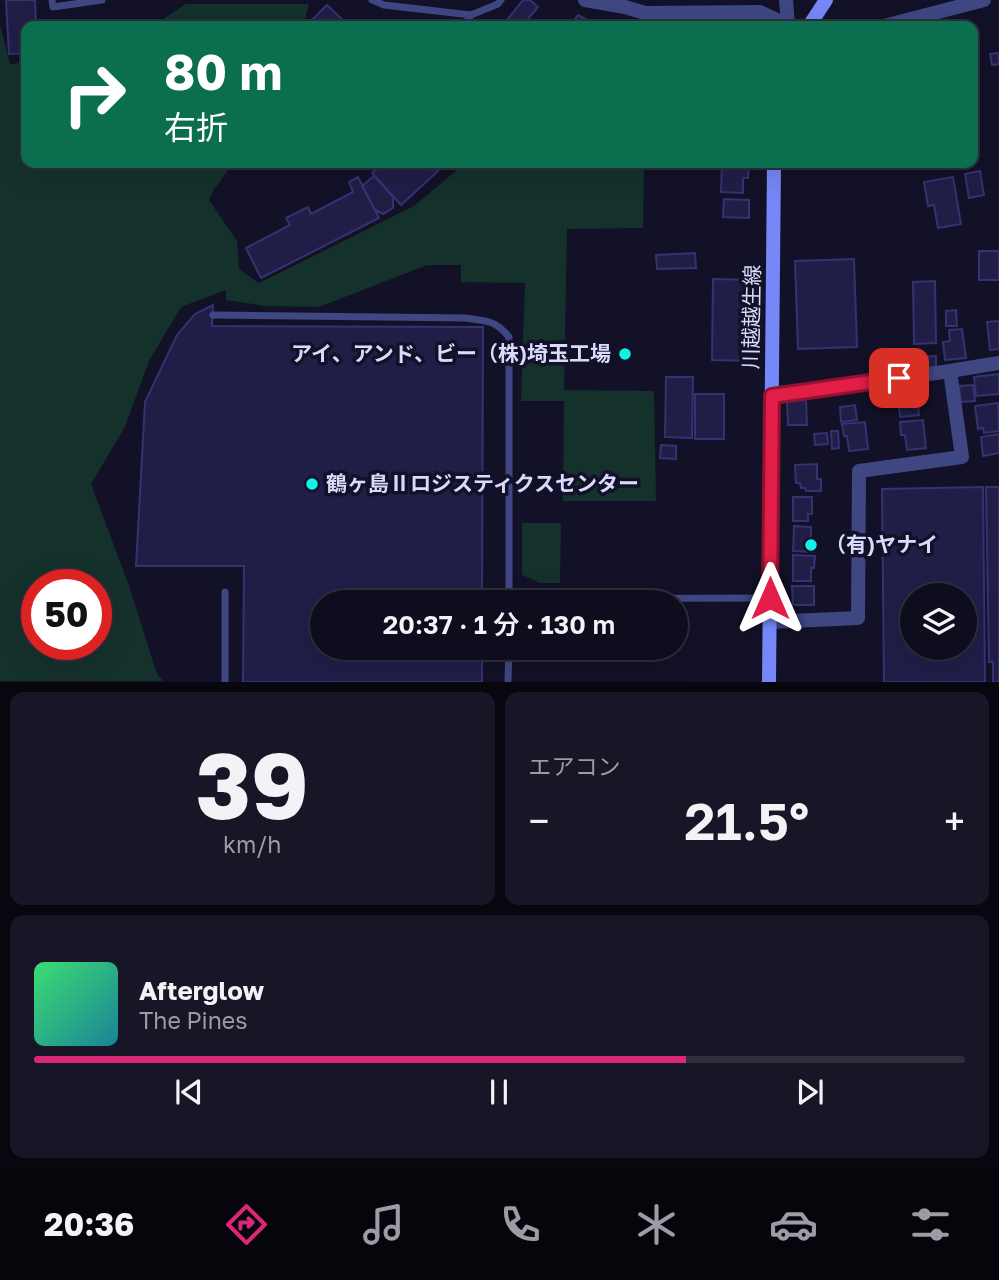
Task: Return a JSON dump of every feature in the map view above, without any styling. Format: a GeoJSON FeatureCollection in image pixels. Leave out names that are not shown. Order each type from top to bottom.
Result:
{"type":"FeatureCollection","features":[{"type":"Feature","properties":{"kind":"main road"},"geometry":{"type":"LineString","coordinates":[[812,21],[826,0]]}},
{"type":"Feature","properties":{"kind":"main road","name":"川越越生線"},"geometry":{"type":"LineString","coordinates":[[769,681],[774,168]]}},
{"type":"Feature","properties":{"kind":"street"},"geometry":{"type":"LineString","coordinates":[[585,0],[645,13],[760,12],[780,21]]}},
{"type":"Feature","properties":{"kind":"street"},"geometry":{"type":"LineString","coordinates":[[786,0],[789,21]]}},
{"type":"Feature","properties":{"kind":"street"},"geometry":{"type":"LineString","coordinates":[[903,21],[984,0]]}},
{"type":"Feature","properties":{"kind":"street"},"geometry":{"type":"LineString","coordinates":[[772,396],[999,363]]}},
{"type":"Feature","properties":{"kind":"street"},"geometry":{"type":"LineString","coordinates":[[770,622],[858,618],[859,471],[962,457],[950,371]]}},
{"type":"Feature","properties":{"kind":"lane"},"geometry":{"type":"LineString","coordinates":[[52,0],[53,7],[102,0]]}},
{"type":"Feature","properties":{"kind":"lane"},"geometry":{"type":"LineString","coordinates":[[372,0],[384,5],[471,15],[498,4],[501,0]]}},
{"type":"Feature","properties":{"kind":"lane"},"geometry":{"type":"LineString","coordinates":[[417,0],[419,9]]}},
{"type":"Feature","properties":{"kind":"lane"},"geometry":{"type":"LineString","coordinates":[[467,21],[471,15]]}},
{"type":"Feature","properties":{"kind":"lane"},"geometry":{"type":"LineString","coordinates":[[213,315],[466,318],[490,321],[500,326],[509,337],[509,590]]}},
{"type":"Feature","properties":{"kind":"lane"},"geometry":{"type":"LineString","coordinates":[[225,592],[225,681]]}},
{"type":"Feature","properties":{"kind":"lane"},"geometry":{"type":"LineString","coordinates":[[688,599],[770,598]]}},
{"type":"Feature","properties":{"kind":"lane"},"geometry":{"type":"LineString","coordinates":[[508,681],[509,660]]}},
{"type":"Feature","properties":{"kind":"green space"},"geometry":{"type":"Polygon","coordinates":[[[186,4],[309,4],[304,21],[160,21],[186,4]]]}},
{"type":"Feature","properties":{"kind":"green space"},"geometry":{"type":"Polygon","coordinates":[[[0,25],[10,64],[21,63],[21,168],[229,168],[209,200],[237,241],[239,269],[259,283],[414,206],[459,168],[644,168],[643,228],[567,229],[564,390],[654,391],[656,501],[563,501],[564,401],[521,401],[525,283],[461,282],[461,265],[427,265],[319,307],[265,306],[226,300],[226,290],[181,307],[149,361],[125,427],[91,484],[129,586],[157,674],[163,681],[0,681],[0,25]]]}},
{"type":"Feature","properties":{"kind":"green space"},"geometry":{"type":"Polygon","coordinates":[[[522,523],[561,523],[560,583],[540,583],[522,575],[522,523]]]}},
{"type":"Feature","properties":{"kind":"building"},"geometry":{"type":"Polygon","coordinates":[[[6,0],[35,0],[36,21],[21,21],[21,53],[9,54],[6,0]]]}},
{"type":"Feature","properties":{"kind":"building"},"geometry":{"type":"Polygon","coordinates":[[[523,0],[530,0],[538,7],[526,21],[506,21],[523,0]]]}},
{"type":"Feature","properties":{"kind":"building"},"geometry":{"type":"Polygon","coordinates":[[[327,5],[344,21],[311,21],[327,5]]]}},
{"type":"Feature","properties":{"kind":"building"},"geometry":{"type":"Polygon","coordinates":[[[578,15],[589,21],[574,21],[578,15]]]}},
{"type":"Feature","properties":{"kind":"building"},"geometry":{"type":"Polygon","coordinates":[[[999,53],[999,64],[992,65],[990,54],[999,53]]]}},
{"type":"Feature","properties":{"kind":"building"},"geometry":{"type":"Polygon","coordinates":[[[378,168],[435,168],[438,171],[401,205],[372,173],[378,168]]]}},
{"type":"Feature","properties":{"kind":"building"},"geometry":{"type":"Polygon","coordinates":[[[722,168],[749,168],[748,178],[743,178],[743,193],[721,192],[722,168]]]}},
{"type":"Feature","properties":{"kind":"building"},"geometry":{"type":"Polygon","coordinates":[[[980,171],[984,195],[969,198],[965,174],[980,171]]]}},
{"type":"Feature","properties":{"kind":"building"},"geometry":{"type":"Polygon","coordinates":[[[374,176],[393,197],[393,208],[383,214],[375,210],[362,186],[374,176]]]}},
{"type":"Feature","properties":{"kind":"building"},"geometry":{"type":"Polygon","coordinates":[[[358,177],[379,218],[261,278],[246,248],[290,225],[286,218],[308,207],[311,214],[353,192],[349,182],[358,177]]]}},
{"type":"Feature","properties":{"kind":"building"},"geometry":{"type":"Polygon","coordinates":[[[953,177],[961,224],[938,228],[934,205],[928,206],[924,182],[953,177]]]}},
{"type":"Feature","properties":{"kind":"building"},"geometry":{"type":"Polygon","coordinates":[[[724,199],[749,200],[749,218],[723,217],[724,199]]]}},
{"type":"Feature","properties":{"kind":"building"},"geometry":{"type":"Polygon","coordinates":[[[979,251],[999,251],[999,280],[979,280],[979,251]]]}},
{"type":"Feature","properties":{"kind":"building"},"geometry":{"type":"Polygon","coordinates":[[[695,253],[696,268],[657,269],[656,255],[695,253]]]}},
{"type":"Feature","properties":{"kind":"building"},"geometry":{"type":"Polygon","coordinates":[[[854,259],[857,347],[798,349],[795,261],[854,259]]]}},
{"type":"Feature","properties":{"kind":"building"},"geometry":{"type":"Polygon","coordinates":[[[713,279],[757,280],[756,361],[712,360],[713,279]]]}},
{"type":"Feature","properties":{"kind":"building"},"geometry":{"type":"Polygon","coordinates":[[[935,281],[936,343],[914,344],[913,282],[935,281]]]}},
{"type":"Feature","properties":{"kind":"building","name":"鶴ヶ島Ⅱロジスティクスセンター"},"geometry":{"type":"Polygon","coordinates":[[[213,305],[212,326],[483,327],[482,590],[310,590],[310,660],[482,660],[482,682],[243,682],[244,566],[136,566],[145,402],[177,335],[195,314],[213,305]]]}},
{"type":"Feature","properties":{"kind":"building"},"geometry":{"type":"Polygon","coordinates":[[[956,310],[957,326],[946,326],[946,311],[956,310]]]}},
{"type":"Feature","properties":{"kind":"building"},"geometry":{"type":"Polygon","coordinates":[[[999,321],[999,349],[990,350],[987,322],[999,321]]]}},
{"type":"Feature","properties":{"kind":"building"},"geometry":{"type":"Polygon","coordinates":[[[962,329],[966,358],[945,360],[943,342],[950,341],[949,330],[962,329]]]}},
{"type":"Feature","properties":{"kind":"building"},"geometry":{"type":"Polygon","coordinates":[[[936,356],[936,368],[919,368],[919,357],[936,356]]]}},
{"type":"Feature","properties":{"kind":"building"},"geometry":{"type":"Polygon","coordinates":[[[898,359],[912,359],[912,371],[898,372],[898,359]]]}},
{"type":"Feature","properties":{"kind":"building"},"geometry":{"type":"Polygon","coordinates":[[[999,374],[999,394],[976,396],[974,377],[999,374]]]}},
{"type":"Feature","properties":{"kind":"building"},"geometry":{"type":"Polygon","coordinates":[[[666,377],[693,377],[692,438],[665,437],[666,377]]]}},
{"type":"Feature","properties":{"kind":"building"},"geometry":{"type":"Polygon","coordinates":[[[973,385],[975,401],[961,402],[959,386],[973,385]]]}},
{"type":"Feature","properties":{"kind":"building"},"geometry":{"type":"Polygon","coordinates":[[[916,388],[919,415],[900,417],[897,390],[916,388]]]}},
{"type":"Feature","properties":{"kind":"building"},"geometry":{"type":"Polygon","coordinates":[[[695,394],[724,394],[724,439],[695,439],[695,394]]]}},
{"type":"Feature","properties":{"kind":"building"},"geometry":{"type":"Polygon","coordinates":[[[806,400],[807,425],[788,425],[787,401],[806,400]]]}},
{"type":"Feature","properties":{"kind":"building"},"geometry":{"type":"Polygon","coordinates":[[[998,403],[999,431],[984,433],[983,428],[978,429],[975,406],[998,403]]]}},
{"type":"Feature","properties":{"kind":"building"},"geometry":{"type":"Polygon","coordinates":[[[855,405],[857,420],[841,422],[840,407],[855,405]]]}},
{"type":"Feature","properties":{"kind":"building"},"geometry":{"type":"Polygon","coordinates":[[[923,420],[926,448],[907,450],[905,435],[901,435],[900,422],[923,420]]]}},
{"type":"Feature","properties":{"kind":"building"},"geometry":{"type":"Polygon","coordinates":[[[865,422],[868,449],[849,451],[842,424],[865,422]]]}},
{"type":"Feature","properties":{"kind":"building"},"geometry":{"type":"Polygon","coordinates":[[[831,431],[838,431],[839,448],[832,449],[831,431]]]}},
{"type":"Feature","properties":{"kind":"building"},"geometry":{"type":"Polygon","coordinates":[[[827,433],[828,444],[815,445],[814,434],[827,433]]]}},
{"type":"Feature","properties":{"kind":"building"},"geometry":{"type":"Polygon","coordinates":[[[999,434],[999,453],[983,456],[981,437],[999,434]]]}},
{"type":"Feature","properties":{"kind":"building"},"geometry":{"type":"Polygon","coordinates":[[[661,445],[676,446],[676,459],[660,458],[661,445]]]}},
{"type":"Feature","properties":{"kind":"building"},"geometry":{"type":"Polygon","coordinates":[[[817,464],[817,479],[821,479],[821,491],[806,491],[801,488],[800,483],[796,483],[795,465],[817,464]]]}},
{"type":"Feature","properties":{"kind":"building"},"geometry":{"type":"Polygon","coordinates":[[[983,487],[985,682],[884,682],[882,489],[983,487]]]}},
{"type":"Feature","properties":{"kind":"building"},"geometry":{"type":"Polygon","coordinates":[[[986,487],[999,487],[999,682],[993,682],[993,662],[989,662],[986,487]]]}},
{"type":"Feature","properties":{"kind":"building"},"geometry":{"type":"Polygon","coordinates":[[[793,497],[812,497],[812,514],[808,514],[808,521],[793,521],[793,497]]]}},
{"type":"Feature","properties":{"kind":"building"},"geometry":{"type":"Polygon","coordinates":[[[794,526],[811,527],[814,552],[793,551],[794,526]]]}},
{"type":"Feature","properties":{"kind":"building"},"geometry":{"type":"Polygon","coordinates":[[[793,555],[815,556],[811,581],[793,581],[793,555]]]}},
{"type":"Feature","properties":{"kind":"building"},"geometry":{"type":"Polygon","coordinates":[[[792,586],[814,586],[814,605],[793,605],[792,586]]]}},
{"type":"Feature","properties":{"kind":"place","name":"アイ、アンド、ビー（株)埼玉工場"},"geometry":{"type":"Point","coordinates":[625,354]}},
{"type":"Feature","properties":{"kind":"place","name":"鶴ヶ島Ⅱロジスティクスセンター"},"geometry":{"type":"Point","coordinates":[312,484]}},
{"type":"Feature","properties":{"kind":"place","name":"（有)ヤナイ"},"geometry":{"type":"Point","coordinates":[811,545]}},
{"type":"Feature","properties":{"kind":"route"},"geometry":{"type":"LineString","coordinates":[[770,598],[772,396],[899,378]]}}]}
